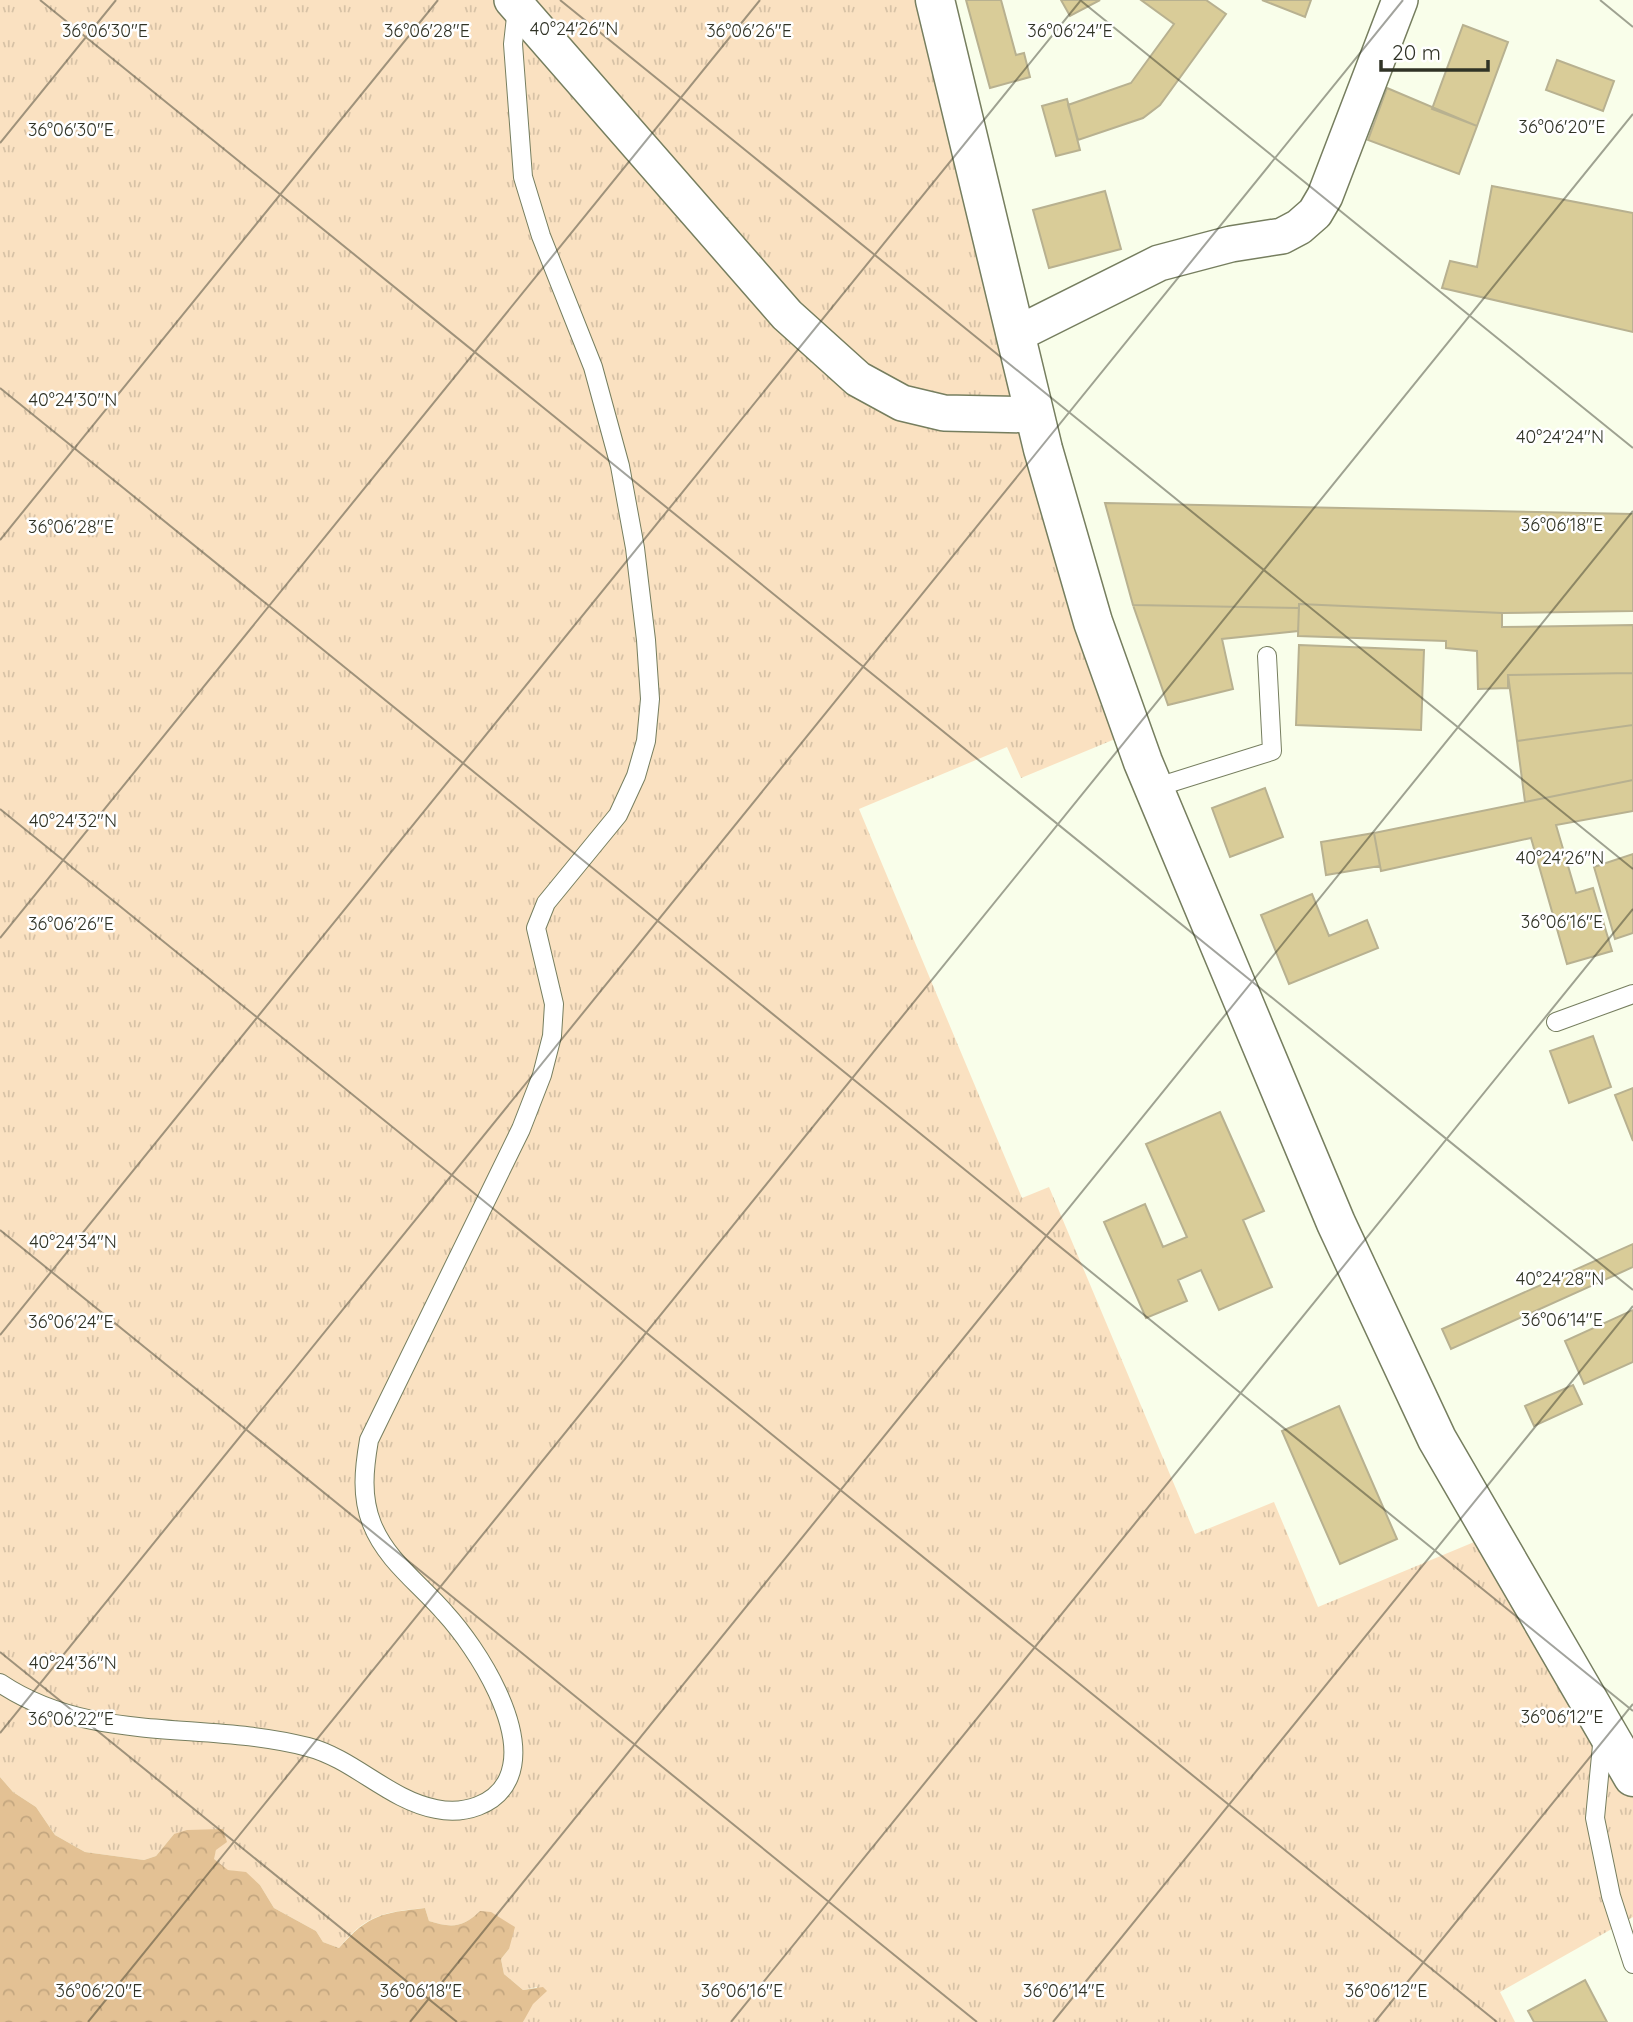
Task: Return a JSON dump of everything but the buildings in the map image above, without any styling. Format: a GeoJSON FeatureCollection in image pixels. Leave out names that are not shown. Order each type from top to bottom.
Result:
{"type":"FeatureCollection","features":[{"type":"Feature","properties":{"kind":"street"},"geometry":{"type":"LineString","coordinates":[[935,0],[1035,415],[1093,622],[1154,788],[1336,1223],[1437,1438],[1633,1777]]}},
{"type":"Feature","properties":{"kind":"street"},"geometry":{"type":"LineString","coordinates":[[1017,334],[1158,263],[1231,244],[1282,236],[1315,213],[1325,197],[1400,0]]}},
{"type":"Feature","properties":{"kind":"street"},"geometry":{"type":"LineString","coordinates":[[515,3],[787,315],[858,379],[902,403],[944,413],[1035,415]]}},
{"type":"Feature","properties":{"kind":"lane"},"geometry":{"type":"LineString","coordinates":[[0,1683],[19,1696],[64,1714],[110,1725],[262,1737],[311,1748],[356,1768],[401,1796],[437,1810],[474,1809],[495,1797],[507,1780],[516,1758],[511,1724],[473,1652],[447,1615],[386,1551],[381,1542],[365,1500],[363,1471],[369,1440],[521,1129],[542,1075],[552,1036],[554,1004],[536,928],[546,903],[618,815],[636,776],[646,741],[650,699],[635,548],[620,466],[593,368],[541,236],[523,177],[513,44],[515,3]]}},
{"type":"Feature","properties":{"kind":"lane"},"geometry":{"type":"LineString","coordinates":[[1154,788],[1272,751],[1267,656]]}},
{"type":"Feature","properties":{"kind":"lane"},"geometry":{"type":"LineString","coordinates":[[1556,1022],[1633,994]]}},
{"type":"Feature","properties":{"kind":"lane"},"geometry":{"type":"LineString","coordinates":[[1604,1728],[1595,1818],[1611,1896],[1633,1964]]}},
{"type":"Feature","properties":{"kind":"green space"},"geometry":{"type":"Polygon","coordinates":[[[0,0],[935,0],[1132,732],[1021,778],[1007,747],[859,809],[1022,1198],[1049,1187],[1195,1534],[1274,1502],[1318,1607],[1491,1535],[1633,1777],[1633,1917],[1500,1992],[1515,2022],[523,2022],[537,1987],[523,1990],[504,1974],[501,1959],[509,1949],[480,1911],[468,1921],[456,1925],[429,1921],[425,1908],[387,1913],[358,1928],[339,1948],[323,1942],[316,1931],[274,1908],[260,1885],[246,1873],[227,1870],[213,1859],[216,1850],[174,1834],[156,1856],[144,1860],[85,1852],[55,1835],[36,1807],[13,1792],[0,1777],[0,0]]]}},
{"type":"Feature","properties":{"kind":"green space"},"geometry":{"type":"Polygon","coordinates":[[[0,1777],[13,1792],[36,1807],[55,1835],[85,1852],[144,1860],[156,1856],[174,1834],[187,1830],[223,1829],[227,1842],[216,1850],[214,1859],[228,1870],[246,1872],[260,1885],[274,1908],[316,1931],[323,1942],[339,1948],[359,1928],[387,1914],[425,1908],[429,1921],[456,1925],[468,1921],[480,1911],[491,1912],[515,1927],[509,1949],[501,1959],[504,1974],[523,1990],[543,1987],[547,1991],[533,2004],[523,2022],[0,2022],[0,1777]]]}}]}
